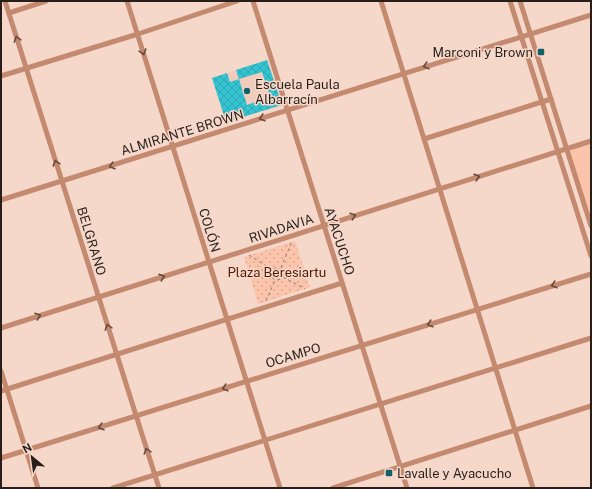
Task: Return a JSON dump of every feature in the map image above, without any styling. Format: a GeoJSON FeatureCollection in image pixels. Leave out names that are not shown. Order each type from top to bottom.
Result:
{"type":"FeatureCollection","features":[{"type":"Feature","properties":{"kind":"street","name":"BELGRANO"},"geometry":{"type":"LineString","coordinates":[[5,1],[158,488]]}},
{"type":"Feature","properties":{"kind":"street"},"geometry":{"type":"LineString","coordinates":[[9,13],[46,1]]}},
{"type":"Feature","properties":{"kind":"street","name":"COLÓN"},"geometry":{"type":"LineString","coordinates":[[127,1],[280,488]]}},
{"type":"Feature","properties":{"kind":"street"},"geometry":{"type":"LineString","coordinates":[[1,76],[138,34],[238,1]]}},
{"type":"Feature","properties":{"kind":"street","name":"AYACUCHO"},"geometry":{"type":"LineString","coordinates":[[253,1],[407,488]]}},
{"type":"Feature","properties":{"kind":"street"},"geometry":{"type":"LineString","coordinates":[[381,1],[533,488]]}},
{"type":"Feature","properties":{"kind":"street"},"geometry":{"type":"LineString","coordinates":[[510,1],[591,256]]}},
{"type":"Feature","properties":{"kind":"street"},"geometry":{"type":"LineString","coordinates":[[520,1],[591,226]]}},
{"type":"Feature","properties":{"kind":"street","name":"ALMIRANTE BROWN"},"geometry":{"type":"LineString","coordinates":[[1,200],[591,15]]}},
{"type":"Feature","properties":{"kind":"street"},"geometry":{"type":"LineString","coordinates":[[424,139],[551,99]]}},
{"type":"Feature","properties":{"kind":"street","name":"RIVADAVIA"},"geometry":{"type":"LineString","coordinates":[[1,328],[591,141]]}},
{"type":"Feature","properties":{"kind":"street","name":"OCAMPO"},"geometry":{"type":"LineString","coordinates":[[1,458],[591,274]]}},
{"type":"Feature","properties":{"kind":"street"},"geometry":{"type":"LineString","coordinates":[[4,390],[262,310],[342,283]]}},
{"type":"Feature","properties":{"kind":"street"},"geometry":{"type":"LineString","coordinates":[[113,488],[591,338]]}},
{"type":"Feature","properties":{"kind":"street"},"geometry":{"type":"LineString","coordinates":[[1,371],[4,390],[38,488]]}},
{"type":"Feature","properties":{"kind":"street"},"geometry":{"type":"LineString","coordinates":[[333,488],[591,406]]}},
{"type":"Feature","properties":{"kind":"path"},"geometry":{"type":"LineString","coordinates":[[280,268],[295,235]]}},
{"type":"Feature","properties":{"kind":"path"},"geometry":{"type":"LineString","coordinates":[[243,252],[272,270]]}},
{"type":"Feature","properties":{"kind":"path"},"geometry":{"type":"LineString","coordinates":[[272,270],[280,268]]}},
{"type":"Feature","properties":{"kind":"path"},"geometry":{"type":"LineString","coordinates":[[280,268],[283,271],[283,276]]}},
{"type":"Feature","properties":{"kind":"path"},"geometry":{"type":"LineString","coordinates":[[272,270],[272,276],[276,280]]}},
{"type":"Feature","properties":{"kind":"path"},"geometry":{"type":"LineString","coordinates":[[262,310],[276,280],[283,276]]}},
{"type":"Feature","properties":{"kind":"path"},"geometry":{"type":"LineString","coordinates":[[283,276],[312,293]]}},
{"type":"Feature","properties":{"kind":"shaded area","name":"Escuela Paula Albarracín"},"geometry":{"type":"Polygon","coordinates":[[[268,60],[282,105],[226,122],[212,78],[268,60]]]}},
{"type":"Feature","properties":{"kind":"green space"},"geometry":{"type":"Polygon","coordinates":[[[591,141],[591,226],[567,149],[591,141]]]}},
{"type":"Feature","properties":{"kind":"green space","name":"Plaza Beresiartu"},"geometry":{"type":"Polygon","coordinates":[[[295,241],[310,287],[258,304],[244,257],[295,241]]]}},
{"type":"Feature","properties":{"kind":"building","name":"Escuela Paula Albarracín"},"geometry":{"type":"Polygon","coordinates":[[[267,60],[282,105],[226,122],[212,78],[227,73],[230,82],[239,79],[236,70],[267,60]],[[262,72],[239,79],[247,105],[270,96],[262,72]]]}},
{"type":"Feature","properties":{"kind":"place","name":"Marconi y Brown"},"geometry":{"type":"Point","coordinates":[541,52]}},
{"type":"Feature","properties":{"kind":"place","name":"Escuela Paula Albarracín"},"geometry":{"type":"Point","coordinates":[247,91]}},
{"type":"Feature","properties":{"kind":"place","name":"Lavalle y Ayacucho"},"geometry":{"type":"Point","coordinates":[389,473]}}]}
